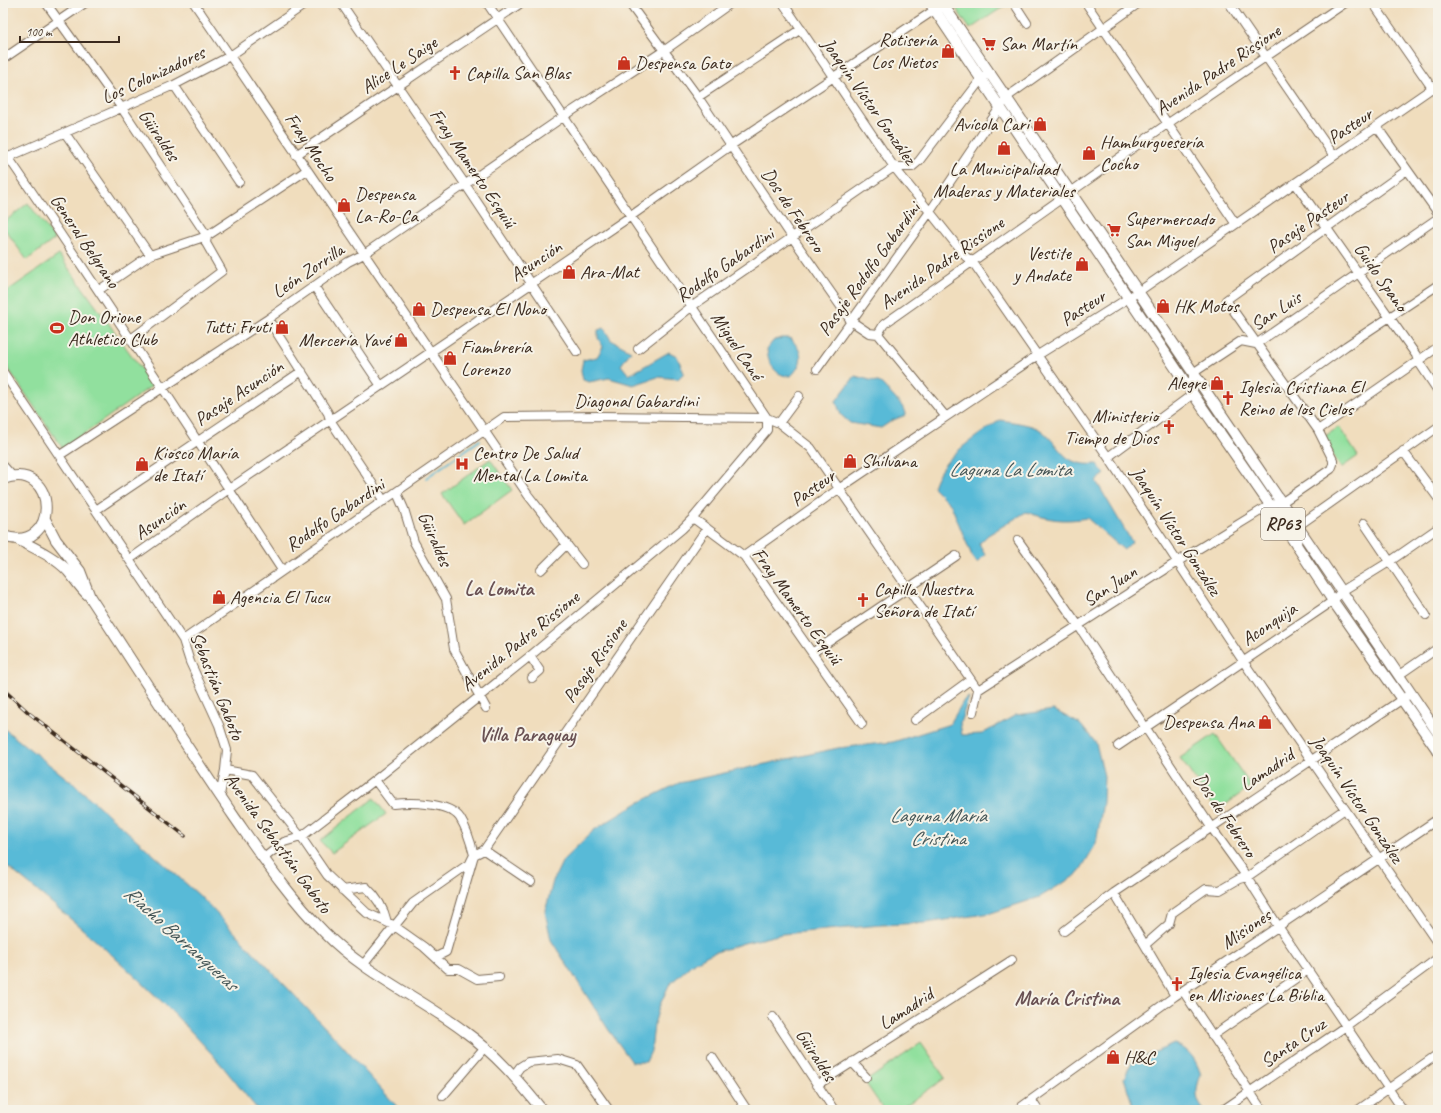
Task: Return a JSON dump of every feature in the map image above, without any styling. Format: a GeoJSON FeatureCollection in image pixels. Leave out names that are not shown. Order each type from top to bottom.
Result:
{"type":"FeatureCollection","features":[{"type":"Feature","properties":{"kind":"main road","name":"RP63"},"geometry":{"type":"LineString","coordinates":[[937,5],[986,76],[1001,107],[1138,292],[1399,675],[1407,696],[1438,751]]}},
{"type":"Feature","properties":{"kind":"main road","name":"RP63"},"geometry":{"type":"LineString","coordinates":[[986,76],[1007,97],[1128,297],[1297,545],[1333,601],[1407,696],[1438,733]]}},
{"type":"Feature","properties":{"kind":"main road"},"geometry":{"type":"LineString","coordinates":[[3,467],[7,478],[27,478],[40,488],[46,498],[45,520],[39,530],[29,536],[17,539]]}},
{"type":"Feature","properties":{"kind":"main road","name":"Avenida Sebastián Gaboto"},"geometry":{"type":"LineString","coordinates":[[45,520],[56,540],[80,571],[90,597],[220,796],[289,893],[325,934],[363,965],[463,1030],[485,1047],[514,1075],[542,1110]]}},
{"type":"Feature","properties":{"kind":"main road","name":"Avenida Sebastián Gaboto"},"geometry":{"type":"LineString","coordinates":[[3,536],[17,539],[49,557],[68,571],[78,586],[90,597]]}},
{"type":"Feature","properties":{"kind":"street","name":"Güiraldes"},"geometry":{"type":"LineString","coordinates":[[46,3],[121,107],[207,236],[206,243],[222,271],[131,339]]}},
{"type":"Feature","properties":{"kind":"street"},"geometry":{"type":"LineString","coordinates":[[3,59],[85,3]]}},
{"type":"Feature","properties":{"kind":"street","name":"Fray Mocho"},"geometry":{"type":"LineString","coordinates":[[194,3],[528,495],[582,564]]}},
{"type":"Feature","properties":{"kind":"street","name":"Los Colonizadores"},"geometry":{"type":"LineString","coordinates":[[5,156],[65,133],[121,107],[174,85],[230,56],[307,3]]}},
{"type":"Feature","properties":{"kind":"street","name":"Fray Mamerto Esquiú"},"geometry":{"type":"LineString","coordinates":[[341,3],[465,184],[577,352]]}},
{"type":"Feature","properties":{"kind":"street","name":"Miguel Cané"},"geometry":{"type":"LineString","coordinates":[[487,3],[767,418]]}},
{"type":"Feature","properties":{"kind":"street","name":"Alice Le Saige"},"geometry":{"type":"LineString","coordinates":[[296,155],[521,3]]}},
{"type":"Feature","properties":{"kind":"street","name":"Dos de Febrero"},"geometry":{"type":"LineString","coordinates":[[629,3],[665,50],[698,97],[792,237],[852,321],[869,333],[878,334],[946,417]]}},
{"type":"Feature","properties":{"kind":"street","name":"León Zorrilla"},"geometry":{"type":"LineString","coordinates":[[60,456],[268,319],[348,262],[364,254],[563,117],[665,50],[731,3]]}},
{"type":"Feature","properties":{"kind":"street","name":"Joaquín Víctor González"},"geometry":{"type":"LineString","coordinates":[[783,3],[894,167],[929,213],[966,257],[972,261],[1038,355],[1108,457],[1243,661],[1312,759],[1438,944]]}},
{"type":"Feature","properties":{"kind":"street"},"geometry":{"type":"LineString","coordinates":[[1014,3],[1027,23]]}},
{"type":"Feature","properties":{"kind":"street"},"geometry":{"type":"LineString","coordinates":[[1086,3],[1235,223]]}},
{"type":"Feature","properties":{"kind":"street"},"geometry":{"type":"LineString","coordinates":[[1001,107],[1007,97],[1140,3]]}},
{"type":"Feature","properties":{"kind":"street"},"geometry":{"type":"LineString","coordinates":[[1229,3],[1334,156]]}},
{"type":"Feature","properties":{"kind":"street","name":"Avenida Padre Rissione"},"geometry":{"type":"LineString","coordinates":[[878,334],[884,324],[972,261],[1167,124],[1345,3]]}},
{"type":"Feature","properties":{"kind":"street"},"geometry":{"type":"LineString","coordinates":[[1373,3],[1436,88]]}},
{"type":"Feature","properties":{"kind":"street","name":"Asunción"},"geometry":{"type":"LineString","coordinates":[[130,559],[229,489],[631,216],[730,146],[833,78],[937,5]]}},
{"type":"Feature","properties":{"kind":"street"},"geometry":{"type":"LineString","coordinates":[[698,97],[801,29]]}},
{"type":"Feature","properties":{"kind":"street"},"geometry":{"type":"LineString","coordinates":[[894,167],[912,167],[919,161],[986,76]]}},
{"type":"Feature","properties":{"kind":"street"},"geometry":{"type":"LineString","coordinates":[[174,85],[238,182]]}},
{"type":"Feature","properties":{"kind":"street","name":"Pasteur"},"geometry":{"type":"LineString","coordinates":[[744,556],[840,488],[1038,355],[1138,292],[1235,223],[1436,88]]}},
{"type":"Feature","properties":{"kind":"street","name":"Pasaje Rodolfo Gabardini"},"geometry":{"type":"LineString","coordinates":[[817,369],[929,213],[1001,107]]}},
{"type":"Feature","properties":{"kind":"street"},"geometry":{"type":"LineString","coordinates":[[1377,127],[1438,214]]}},
{"type":"Feature","properties":{"kind":"street"},"geometry":{"type":"LineString","coordinates":[[65,133],[150,255]]}},
{"type":"Feature","properties":{"kind":"street","name":"General Belgrano"},"geometry":{"type":"LineString","coordinates":[[5,156],[99,290],[282,570]]}},
{"type":"Feature","properties":{"kind":"street","name":"Rodolfo Gabardini"},"geometry":{"type":"LineString","coordinates":[[638,349],[691,307],[894,167]]}},
{"type":"Feature","properties":{"kind":"street"},"geometry":{"type":"LineString","coordinates":[[99,290],[150,255],[207,236],[307,170]]}},
{"type":"Feature","properties":{"kind":"street","name":"Pasaje Pasteur"},"geometry":{"type":"LineString","coordinates":[[1256,344],[1226,300],[1407,170]]}},
{"type":"Feature","properties":{"kind":"street","name":"Guido Spano"},"geometry":{"type":"LineString","coordinates":[[1295,183],[1416,355],[1418,361],[1438,391]]}},
{"type":"Feature","properties":{"kind":"street","name":"San Luis"},"geometry":{"type":"LineString","coordinates":[[1193,373],[1241,342],[1256,344],[1438,218]]}},
{"type":"Feature","properties":{"kind":"street"},"geometry":{"type":"LineString","coordinates":[[1288,388],[1438,285]]}},
{"type":"Feature","properties":{"kind":"street"},"geometry":{"type":"LineString","coordinates":[[314,286],[381,386]]}},
{"type":"Feature","properties":{"kind":"street"},"geometry":{"type":"LineString","coordinates":[[268,319],[328,413],[330,420],[384,501]]}},
{"type":"Feature","properties":{"kind":"street"},"geometry":{"type":"LineString","coordinates":[[1256,344],[1318,430],[1334,464],[1331,469],[1281,503]]}},
{"type":"Feature","properties":{"kind":"street"},"geometry":{"type":"LineString","coordinates":[[1318,430],[1438,347]]}},
{"type":"Feature","properties":{"kind":"street","name":"Pasaje Asunción"},"geometry":{"type":"LineString","coordinates":[[96,510],[302,371]]}},
{"type":"Feature","properties":{"kind":"street"},"geometry":{"type":"LineString","coordinates":[[3,372],[60,456]]}},
{"type":"Feature","properties":{"kind":"street"},"geometry":{"type":"LineString","coordinates":[[1108,457],[1193,394],[1193,373]]}},
{"type":"Feature","properties":{"kind":"street"},"geometry":{"type":"LineString","coordinates":[[779,423],[799,396]]}},
{"type":"Feature","properties":{"kind":"street","name":"Diagonal Gabardini"},"geometry":{"type":"LineString","coordinates":[[504,417],[600,416],[767,418]]}},
{"type":"Feature","properties":{"kind":"street","name":"Rodolfo Gabardini"},"geometry":{"type":"LineString","coordinates":[[183,640],[282,570],[397,493],[504,417]]}},
{"type":"Feature","properties":{"kind":"street"},"geometry":{"type":"LineString","coordinates":[[767,418],[779,423],[811,448],[840,488],[978,690],[973,712]]}},
{"type":"Feature","properties":{"kind":"street","name":"Avenida Padre Rissione"},"geometry":{"type":"LineString","coordinates":[[264,858],[284,842],[301,837],[375,780],[478,696],[530,656],[693,518],[767,430],[767,418]]}},
{"type":"Feature","properties":{"kind":"street"},"geometry":{"type":"LineString","coordinates":[[1297,545],[1298,526],[1438,427]]}},
{"type":"Feature","properties":{"kind":"street"},"geometry":{"type":"LineString","coordinates":[[1403,452],[1438,498]]}},
{"type":"Feature","properties":{"kind":"street","name":"Sebastián Gaboto"},"geometry":{"type":"LineString","coordinates":[[60,456],[183,640],[190,662],[219,725],[227,750],[225,770],[252,775],[301,837],[327,875],[367,912],[390,924],[424,947],[448,969],[459,969],[477,978],[499,977]]}},
{"type":"Feature","properties":{"kind":"street","name":"Güiraldes"},"geometry":{"type":"LineString","coordinates":[[397,493],[404,509],[414,542],[446,599],[454,650],[478,696],[486,708]]}},
{"type":"Feature","properties":{"kind":"street","name":"San Juan"},"geometry":{"type":"LineString","coordinates":[[978,690],[1177,562],[1270,505],[1281,503]]}},
{"type":"Feature","properties":{"kind":"street","name":"Fray Mamerto Esquiú"},"geometry":{"type":"LineString","coordinates":[[693,518],[744,556],[862,724]]}},
{"type":"Feature","properties":{"kind":"street"},"geometry":{"type":"LineString","coordinates":[[1364,522],[1389,562],[1426,615]]}},
{"type":"Feature","properties":{"kind":"street","name":"Pasaje Rissione"},"geometry":{"type":"LineString","coordinates":[[474,855],[484,850],[707,528]]}},
{"type":"Feature","properties":{"kind":"street","name":"Aconquija"},"geometry":{"type":"LineString","coordinates":[[1118,746],[1333,601],[1342,591],[1389,562],[1438,528]]}},
{"type":"Feature","properties":{"kind":"street","name":"Dos de Febrero"},"geometry":{"type":"LineString","coordinates":[[1018,540],[1078,625],[1146,726],[1211,827],[1247,877],[1278,926],[1403,1110]]}},
{"type":"Feature","properties":{"kind":"street"},"geometry":{"type":"LineString","coordinates":[[541,570],[567,544]]}},
{"type":"Feature","properties":{"kind":"street"},"geometry":{"type":"LineString","coordinates":[[812,653],[956,556]]}},
{"type":"Feature","properties":{"kind":"street"},"geometry":{"type":"LineString","coordinates":[[1399,675],[1438,648]]}},
{"type":"Feature","properties":{"kind":"street"},"geometry":{"type":"LineString","coordinates":[[530,656],[540,672],[532,678]]}},
{"type":"Feature","properties":{"kind":"street"},"geometry":{"type":"LineString","coordinates":[[915,720],[970,680]]}},
{"type":"Feature","properties":{"kind":"street","name":"Lamadrid"},"geometry":{"type":"LineString","coordinates":[[1064,931],[1114,893],[1407,696]]}},
{"type":"Feature","properties":{"kind":"street"},"geometry":{"type":"LineString","coordinates":[[220,796],[225,770]]}},
{"type":"Feature","properties":{"kind":"street"},"geometry":{"type":"LineString","coordinates":[[375,780],[393,804],[410,802],[438,806],[445,808],[459,817],[472,844],[474,855],[446,952],[436,958]]}},
{"type":"Feature","properties":{"kind":"street"},"geometry":{"type":"LineString","coordinates":[[1145,945],[1169,924],[1172,913],[1206,889],[1220,890],[1238,879],[1247,877],[1345,809]]}},
{"type":"Feature","properties":{"kind":"street","name":"Misiones"},"geometry":{"type":"LineString","coordinates":[[1017,1110],[1175,996],[1438,819]]}},
{"type":"Feature","properties":{"kind":"street"},"geometry":{"type":"LineString","coordinates":[[484,850],[531,882]]}},
{"type":"Feature","properties":{"kind":"street"},"geometry":{"type":"LineString","coordinates":[[363,965],[390,924],[413,903],[470,863],[474,855]]}},
{"type":"Feature","properties":{"kind":"street"},"geometry":{"type":"LineString","coordinates":[[342,890],[366,887],[372,892],[390,924]]}},
{"type":"Feature","properties":{"kind":"street"},"geometry":{"type":"LineString","coordinates":[[1114,893],[1175,996]]}},
{"type":"Feature","properties":{"kind":"street","name":"Santa Cruz"},"geometry":{"type":"LineString","coordinates":[[1224,1110],[1346,1026],[1438,958]]}},
{"type":"Feature","properties":{"kind":"street","name":"Lamadrid"},"geometry":{"type":"LineString","coordinates":[[817,1085],[1012,960]]}},
{"type":"Feature","properties":{"kind":"street"},"geometry":{"type":"LineString","coordinates":[[1212,1036],[1308,970]]}},
{"type":"Feature","properties":{"kind":"street"},"geometry":{"type":"LineString","coordinates":[[1183,991],[1262,1110]]}},
{"type":"Feature","properties":{"kind":"street","name":"Güiraldes"},"geometry":{"type":"LineString","coordinates":[[772,1017],[834,1110]]}},
{"type":"Feature","properties":{"kind":"street"},"geometry":{"type":"LineString","coordinates":[[443,1096],[485,1047]]}},
{"type":"Feature","properties":{"kind":"street"},"geometry":{"type":"LineString","coordinates":[[1358,1110],[1438,1054]]}},
{"type":"Feature","properties":{"kind":"street"},"geometry":{"type":"LineString","coordinates":[[712,1057],[747,1110]]}},
{"type":"Feature","properties":{"kind":"street"},"geometry":{"type":"LineString","coordinates":[[514,1075],[520,1067],[528,1062],[558,1059],[577,1065],[609,1110]]}},
{"type":"Feature","properties":{"kind":"street"},"geometry":{"type":"LineString","coordinates":[[852,1062],[866,1077]]}},
{"type":"Feature","properties":{"kind":"street"},"geometry":{"type":"LineString","coordinates":[[1032,1100],[1038,1110]]}},
{"type":"Feature","properties":{"kind":"green space"},"geometry":{"type":"Polygon","coordinates":[[[961,3],[1005,3],[1006,5],[970,29],[955,7],[961,3]]]}},
{"type":"Feature","properties":{"kind":"green space"},"geometry":{"type":"Polygon","coordinates":[[[28,203],[55,239],[27,260],[3,227],[3,223],[28,203]]]}},
{"type":"Feature","properties":{"kind":"green space","name":"Don Orione Athletico Club"},"geometry":{"type":"Polygon","coordinates":[[[59,255],[153,385],[63,449],[3,361],[3,294],[59,255]]]}},
{"type":"Feature","properties":{"kind":"green space"},"geometry":{"type":"Polygon","coordinates":[[[1339,427],[1358,456],[1341,468],[1322,438],[1339,427]]]}},
{"type":"Feature","properties":{"kind":"green space"},"geometry":{"type":"Polygon","coordinates":[[[490,459],[512,490],[464,525],[442,494],[490,459]]]}},
{"type":"Feature","properties":{"kind":"green space"},"geometry":{"type":"Polygon","coordinates":[[[1215,734],[1251,786],[1217,811],[1180,758],[1215,734]]]}},
{"type":"Feature","properties":{"kind":"green space"},"geometry":{"type":"Polygon","coordinates":[[[374,798],[386,814],[332,853],[320,841],[374,798]]]}},
{"type":"Feature","properties":{"kind":"green space"},"geometry":{"type":"Polygon","coordinates":[[[921,1043],[945,1078],[899,1110],[884,1110],[865,1082],[921,1043]]]}},
{"type":"Feature","properties":{"kind":"water"},"geometry":{"type":"Polygon","coordinates":[[[604,328],[611,340],[631,351],[621,365],[629,375],[669,352],[677,356],[684,373],[678,379],[658,377],[633,385],[609,378],[589,382],[583,380],[581,370],[583,360],[597,357],[603,347],[598,338],[598,330],[604,328]]]}},
{"type":"Feature","properties":{"kind":"water"},"geometry":{"type":"Polygon","coordinates":[[[781,338],[790,338],[798,347],[800,352],[801,357],[799,366],[791,376],[785,376],[777,372],[773,368],[769,359],[767,349],[773,341],[781,338]]]}},
{"type":"Feature","properties":{"kind":"water"},"geometry":{"type":"Polygon","coordinates":[[[855,376],[881,383],[902,406],[906,415],[893,420],[881,428],[850,423],[841,415],[836,401],[855,376]]]}},
{"type":"Feature","properties":{"kind":"water","name":"Laguna La Lomita"},"geometry":{"type":"Polygon","coordinates":[[[1000,420],[1038,429],[1049,437],[1064,455],[1070,459],[1085,464],[1097,464],[1105,474],[1096,481],[1132,542],[1124,550],[1087,518],[1056,520],[1026,512],[988,535],[979,544],[985,555],[977,563],[972,556],[951,505],[933,487],[937,476],[944,466],[960,449],[1000,420]]]}},
{"type":"Feature","properties":{"kind":"water","name":"Laguna María Cristina"},"geometry":{"type":"Polygon","coordinates":[[[969,697],[960,723],[962,735],[982,734],[1016,715],[1054,710],[1080,724],[1096,743],[1104,776],[1103,802],[1096,844],[1078,874],[1040,897],[991,913],[926,923],[881,925],[782,934],[744,943],[710,954],[692,964],[669,985],[659,1007],[654,1025],[651,1051],[646,1062],[632,1062],[608,1029],[551,940],[545,912],[553,881],[563,860],[594,830],[638,803],[679,783],[838,748],[893,742],[950,724],[964,700],[969,697]]]}},
{"type":"Feature","properties":{"kind":"water","name":"Riacho Barranqueras"},"geometry":{"type":"Polygon","coordinates":[[[3,728],[74,784],[200,896],[338,1041],[400,1110],[258,1110],[212,1054],[163,1003],[85,931],[3,863],[3,728]]]}},
{"type":"Feature","properties":{"kind":"water"},"geometry":{"type":"Polygon","coordinates":[[[1174,1044],[1180,1046],[1188,1052],[1197,1065],[1201,1075],[1197,1088],[1197,1097],[1204,1110],[1132,1110],[1133,1106],[1124,1078],[1132,1062],[1174,1044]]]}},
{"type":"Feature","properties":{"kind":"waterway"},"geometry":{"type":"LineString","coordinates":[[426,478],[480,440]]}},
{"type":"Feature","properties":{"kind":"railway"},"geometry":{"type":"LineString","coordinates":[[3,689],[29,713],[185,836]]}},
{"type":"Feature","properties":{"kind":"place","name":"San Martín"},"geometry":{"type":"Point","coordinates":[989,44]}},
{"type":"Feature","properties":{"kind":"place","name":"Rotisería Los Nietos"},"geometry":{"type":"Point","coordinates":[948,51]}},
{"type":"Feature","properties":{"kind":"place","name":"Despensa Gato"},"geometry":{"type":"Point","coordinates":[624,63]}},
{"type":"Feature","properties":{"kind":"place","name":"Capilla San Blas"},"geometry":{"type":"Point","coordinates":[455,73]}},
{"type":"Feature","properties":{"kind":"place","name":"Avícola Cari"},"geometry":{"type":"Point","coordinates":[1040,124]}},
{"type":"Feature","properties":{"kind":"place","name":"La Municipalidad Maderas y Materiales"},"geometry":{"type":"Point","coordinates":[1004,148]}},
{"type":"Feature","properties":{"kind":"place","name":"Hamburguesería Cocho"},"geometry":{"type":"Point","coordinates":[1089,153]}},
{"type":"Feature","properties":{"kind":"place","name":"Despensa La-Ro-Ca"},"geometry":{"type":"Point","coordinates":[344,205]}},
{"type":"Feature","properties":{"kind":"place","name":"Supermercado San Miguel"},"geometry":{"type":"Point","coordinates":[1114,230]}},
{"type":"Feature","properties":{"kind":"place","name":"Vestite y Andate"},"geometry":{"type":"Point","coordinates":[1082,264]}},
{"type":"Feature","properties":{"kind":"place","name":"Ara-Mat"},"geometry":{"type":"Point","coordinates":[569,272]}},
{"type":"Feature","properties":{"kind":"place","name":"HK Motos"},"geometry":{"type":"Point","coordinates":[1163,306]}},
{"type":"Feature","properties":{"kind":"place","name":"Despensa El Nono"},"geometry":{"type":"Point","coordinates":[419,309]}},
{"type":"Feature","properties":{"kind":"place","name":"Tutti Fruti"},"geometry":{"type":"Point","coordinates":[282,327]}},
{"type":"Feature","properties":{"kind":"place","name":"Don Orione Athletico Club"},"geometry":{"type":"Point","coordinates":[57,328]}},
{"type":"Feature","properties":{"kind":"place","name":"Mercería Yavé"},"geometry":{"type":"Point","coordinates":[401,340]}},
{"type":"Feature","properties":{"kind":"place","name":"Fiambrería Lorenzo"},"geometry":{"type":"Point","coordinates":[450,358]}},
{"type":"Feature","properties":{"kind":"place","name":"Alegre"},"geometry":{"type":"Point","coordinates":[1217,383]}},
{"type":"Feature","properties":{"kind":"place","name":"Iglesia Cristiana El Reino de los Cielos"},"geometry":{"type":"Point","coordinates":[1228,398]}},
{"type":"Feature","properties":{"kind":"place","name":"Ministerio Tiempo de Dios"},"geometry":{"type":"Point","coordinates":[1169,427]}},
{"type":"Feature","properties":{"kind":"place","name":"Shilvana"},"geometry":{"type":"Point","coordinates":[850,461]}},
{"type":"Feature","properties":{"kind":"place","name":"Kiosco María de Itatí"},"geometry":{"type":"Point","coordinates":[142,464]}},
{"type":"Feature","properties":{"kind":"place","name":"Centro De Salud Mental La Lomita"},"geometry":{"type":"Point","coordinates":[462,464]}},
{"type":"Feature","properties":{"kind":"place","name":"Agencia El Tucu"},"geometry":{"type":"Point","coordinates":[219,597]}},
{"type":"Feature","properties":{"kind":"place","name":"Capilla Nuestra Señora de Itatí"},"geometry":{"type":"Point","coordinates":[863,600]}},
{"type":"Feature","properties":{"kind":"place","name":"Despensa Ana"},"geometry":{"type":"Point","coordinates":[1265,722]}},
{"type":"Feature","properties":{"kind":"place","name":"Iglesia Evangélica en Misiones La Biblia"},"geometry":{"type":"Point","coordinates":[1177,984]}},
{"type":"Feature","properties":{"kind":"place","name":"H&C"},"geometry":{"type":"Point","coordinates":[1113,1057]}},
{"type":"Feature","properties":{"kind":"district","name":"La Lomita"},"geometry":{"type":"Point","coordinates":[499,588]}},
{"type":"Feature","properties":{"kind":"district","name":"Villa Paraguay"},"geometry":{"type":"Point","coordinates":[527,734]}},
{"type":"Feature","properties":{"kind":"district","name":"María Cristina"},"geometry":{"type":"Point","coordinates":[1067,998]}}]}
